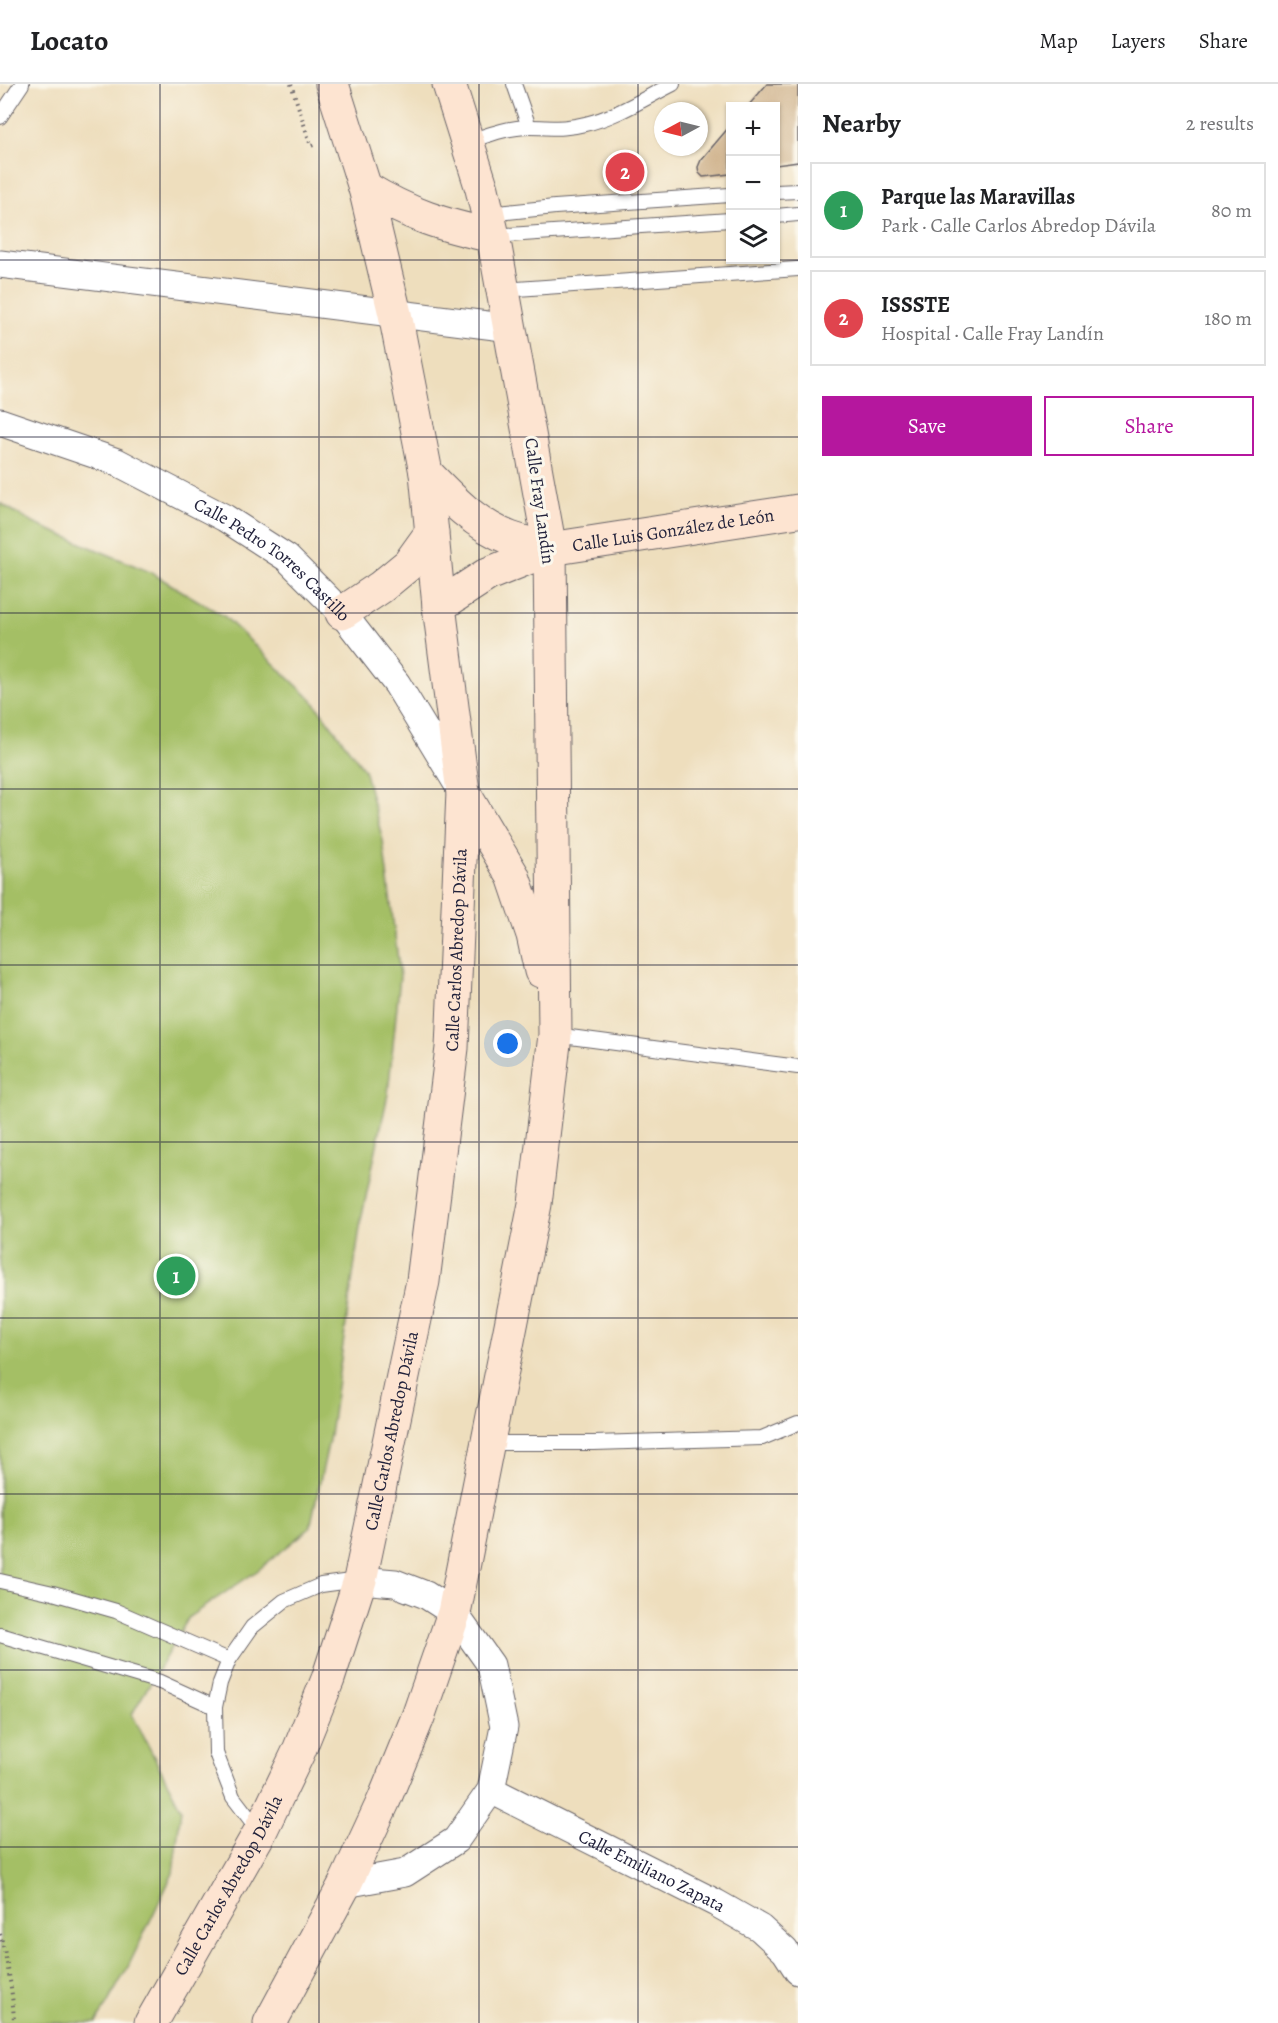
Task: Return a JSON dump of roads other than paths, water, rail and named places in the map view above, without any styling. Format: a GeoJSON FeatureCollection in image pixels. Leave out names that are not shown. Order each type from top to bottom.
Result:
{"type":"FeatureCollection","features":[{"type":"Feature","properties":{"kind":"main road"},"geometry":{"type":"LineString","coordinates":[[270,2023],[345,1884],[384,1800],[418,1717],[454,1613],[535,1204],[555,1035],[533,935],[513,876],[463,792],[439,606],[426,473],[395,314],[365,188],[332,84]]}},
{"type":"Feature","properties":{"kind":"main road","name":"Calle Fray Landín"},"geometry":{"type":"LineString","coordinates":[[449,84],[491,225],[550,549],[555,1035]]}},
{"type":"Feature","properties":{"kind":"main road"},"geometry":{"type":"LineString","coordinates":[[365,188],[397,207],[443,225],[491,225]]}},
{"type":"Feature","properties":{"kind":"main road"},"geometry":{"type":"LineString","coordinates":[[426,473],[458,506],[485,525],[510,538],[550,549]]}},
{"type":"Feature","properties":{"kind":"main road","name":"Calle Luis González de León"},"geometry":{"type":"LineString","coordinates":[[550,549],[798,511]]}},
{"type":"Feature","properties":{"kind":"main road"},"geometry":{"type":"LineString","coordinates":[[342,613],[381,587],[409,564],[432,532]]}},
{"type":"Feature","properties":{"kind":"main road"},"geometry":{"type":"LineString","coordinates":[[439,606],[488,574],[550,549]]}},
{"type":"Feature","properties":{"kind":"main road","name":"Calle Carlos Abredop Dávila"},"geometry":{"type":"LineString","coordinates":[[151,2023],[260,1832],[298,1753],[323,1690],[360,1580],[423,1281],[453,1048],[463,792]]}},
{"type":"Feature","properties":{"kind":"street"},"geometry":{"type":"LineString","coordinates":[[0,264],[511,328]]}},
{"type":"Feature","properties":{"kind":"street","name":"Calle Pedro Torres Castillo"},"geometry":{"type":"LineString","coordinates":[[0,423],[117,462],[225,518],[287,558],[342,613],[398,684],[463,792]]}},
{"type":"Feature","properties":{"kind":"street"},"geometry":{"type":"LineString","coordinates":[[345,1884],[405,1873],[456,1840],[491,1790],[504,1727],[491,1665],[454,1613],[426,1595],[395,1583],[360,1580]]}},
{"type":"Feature","properties":{"kind":"street","name":"Calle Emiliano Zapata"},"geometry":{"type":"LineString","coordinates":[[491,1790],[716,1903],[751,1923],[785,1951],[798,1971]]}},
{"type":"Feature","properties":{"kind":"lane"},"geometry":{"type":"LineString","coordinates":[[0,117],[22,84]]}},
{"type":"Feature","properties":{"kind":"lane"},"geometry":{"type":"LineString","coordinates":[[514,84],[529,127]]}},
{"type":"Feature","properties":{"kind":"lane"},"geometry":{"type":"LineString","coordinates":[[467,142],[505,130],[529,127],[559,129],[587,124],[624,109],[673,84]]}},
{"type":"Feature","properties":{"kind":"lane"},"geometry":{"type":"LineString","coordinates":[[780,192],[798,191]]}},
{"type":"Feature","properties":{"kind":"lane"},"geometry":{"type":"LineString","coordinates":[[491,225],[555,207],[726,195]]}},
{"type":"Feature","properties":{"kind":"lane"},"geometry":{"type":"LineString","coordinates":[[780,216],[798,214]]}},
{"type":"Feature","properties":{"kind":"lane"},"geometry":{"type":"LineString","coordinates":[[491,225],[726,220]]}},
{"type":"Feature","properties":{"kind":"lane"},"geometry":{"type":"LineString","coordinates":[[503,290],[798,269]]}},
{"type":"Feature","properties":{"kind":"lane"},"geometry":{"type":"LineString","coordinates":[[555,1035],[798,1067]]}},
{"type":"Feature","properties":{"kind":"lane"},"geometry":{"type":"LineString","coordinates":[[488,1443],[594,1443],[762,1438],[798,1423]]}},
{"type":"Feature","properties":{"kind":"lane"},"geometry":{"type":"LineString","coordinates":[[260,1832],[233,1797],[216,1753],[215,1707],[220,1683],[229,1660],[252,1627],[284,1601],[321,1585],[360,1580]]}},
{"type":"Feature","properties":{"kind":"lane"},"geometry":{"type":"LineString","coordinates":[[0,1581],[116,1611],[229,1660]]}},
{"type":"Feature","properties":{"kind":"lane"},"geometry":{"type":"LineString","coordinates":[[0,1635],[160,1682],[215,1707]]}},
{"type":"Feature","properties":{"kind":"place","name":"ISSSTE"},"geometry":{"type":"Point","coordinates":[625,172]}},
{"type":"Feature","properties":{"kind":"place","name":"Parque las Maravillas"},"geometry":{"type":"Point","coordinates":[176,1276]}}]}
